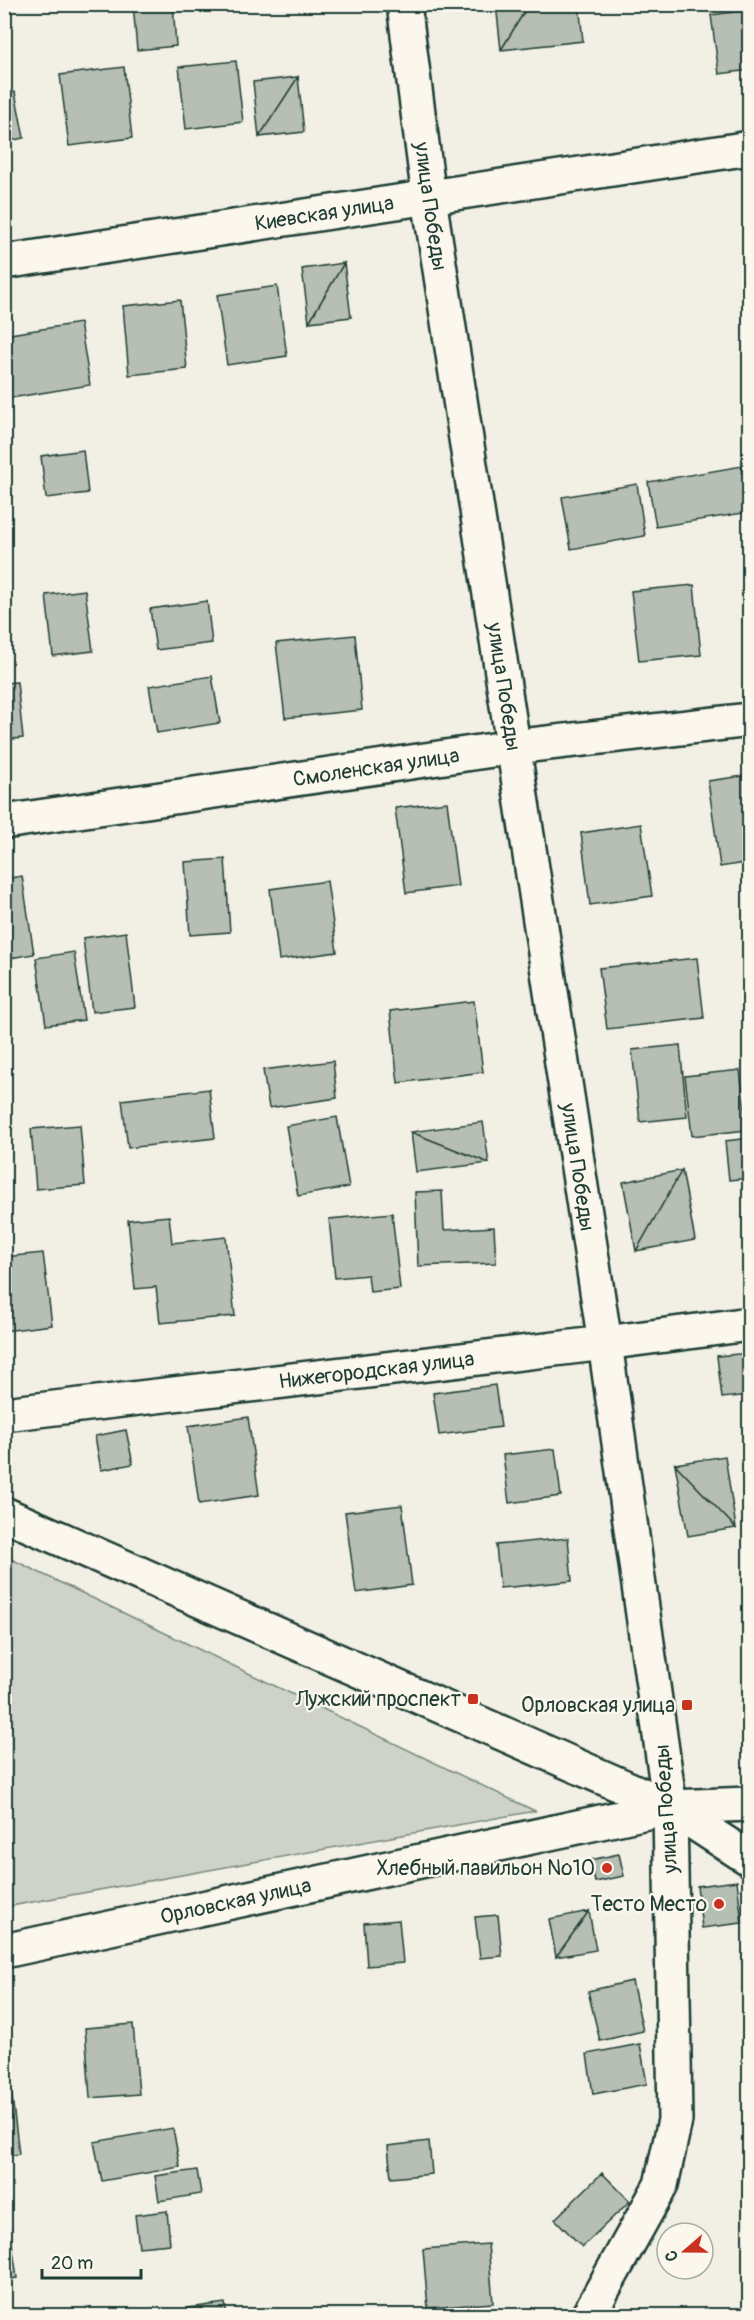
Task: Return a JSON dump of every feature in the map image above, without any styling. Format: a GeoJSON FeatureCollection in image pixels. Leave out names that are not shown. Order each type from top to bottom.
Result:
{"type":"FeatureCollection","features":[{"type":"Feature","properties":{"kind":"street","name":"улица Победы"},"geometry":{"type":"LineString","coordinates":[[404,4],[429,198],[605,1343],[670,1807],[675,2120],[661,2185],[588,2316]]}},
{"type":"Feature","properties":{"kind":"street","name":"Киевская улица"},"geometry":{"type":"LineString","coordinates":[[4,262],[750,148]]}},
{"type":"Feature","properties":{"kind":"street","name":"Смоленская улица"},"geometry":{"type":"LineString","coordinates":[[4,822],[513,747],[750,720]]}},
{"type":"Feature","properties":{"kind":"street","name":"Нижегородская улица"},"geometry":{"type":"LineString","coordinates":[[4,1414],[750,1324]]}},
{"type":"Feature","properties":{"kind":"street"},"geometry":{"type":"LineString","coordinates":[[4,1514],[670,1807],[750,1858]]}},
{"type":"Feature","properties":{"kind":"street","name":"Орловская улица"},"geometry":{"type":"LineString","coordinates":[[4,1952],[670,1807],[750,1804]]}},
{"type":"Feature","properties":{"kind":"shaded area"},"geometry":{"type":"Polygon","coordinates":[[[5,1556],[535,1811],[5,1907],[5,1556]]]}},
{"type":"Feature","properties":{"kind":"building"},"geometry":{"type":"Polygon","coordinates":[[[133,4],[173,4],[176,46],[137,50],[133,4]]]}},
{"type":"Feature","properties":{"kind":"building"},"geometry":{"type":"Polygon","coordinates":[[[496,4],[529,4],[501,50],[496,4]]]}},
{"type":"Feature","properties":{"kind":"building"},"geometry":{"type":"Polygon","coordinates":[[[529,4],[579,4],[583,41],[501,50],[529,4]]]}},
{"type":"Feature","properties":{"kind":"building"},"geometry":{"type":"Polygon","coordinates":[[[750,10],[750,70],[719,74],[711,15],[750,10]]]}},
{"type":"Feature","properties":{"kind":"building"},"geometry":{"type":"Polygon","coordinates":[[[236,61],[243,122],[186,129],[179,67],[236,61]]]}},
{"type":"Feature","properties":{"kind":"building"},"geometry":{"type":"Polygon","coordinates":[[[124,67],[132,138],[69,146],[60,75],[124,67]]]}},
{"type":"Feature","properties":{"kind":"building"},"geometry":{"type":"Polygon","coordinates":[[[298,77],[304,132],[259,137],[298,77]]]}},
{"type":"Feature","properties":{"kind":"building"},"geometry":{"type":"Polygon","coordinates":[[[298,77],[259,137],[253,82],[298,77]]]}},
{"type":"Feature","properties":{"kind":"building"},"geometry":{"type":"Polygon","coordinates":[[[15,92],[24,138],[4,142],[4,94],[15,92]]]}},
{"type":"Feature","properties":{"kind":"building"},"geometry":{"type":"Polygon","coordinates":[[[344,263],[351,317],[309,322],[344,263]]]}},
{"type":"Feature","properties":{"kind":"building"},"geometry":{"type":"Polygon","coordinates":[[[344,263],[309,322],[302,269],[344,263]]]}},
{"type":"Feature","properties":{"kind":"building"},"geometry":{"type":"Polygon","coordinates":[[[277,286],[287,356],[227,365],[217,295],[277,286]]]}},
{"type":"Feature","properties":{"kind":"building"},"geometry":{"type":"Polygon","coordinates":[[[180,300],[187,369],[129,375],[123,306],[180,300]]]}},
{"type":"Feature","properties":{"kind":"building"},"geometry":{"type":"Polygon","coordinates":[[[80,323],[90,385],[4,399],[4,335],[80,323]]]}},
{"type":"Feature","properties":{"kind":"building"},"geometry":{"type":"Polygon","coordinates":[[[83,450],[88,493],[46,498],[41,456],[83,450]]]}},
{"type":"Feature","properties":{"kind":"building"},"geometry":{"type":"Polygon","coordinates":[[[742,466],[750,512],[656,527],[648,482],[742,466]]]}},
{"type":"Feature","properties":{"kind":"building"},"geometry":{"type":"Polygon","coordinates":[[[637,484],[645,536],[571,549],[562,497],[637,484]]]}},
{"type":"Feature","properties":{"kind":"building"},"geometry":{"type":"Polygon","coordinates":[[[694,585],[701,655],[639,661],[631,591],[694,585]]]}},
{"type":"Feature","properties":{"kind":"building"},"geometry":{"type":"Polygon","coordinates":[[[85,590],[93,651],[53,656],[46,595],[85,590]]]}},
{"type":"Feature","properties":{"kind":"building"},"geometry":{"type":"Polygon","coordinates":[[[207,601],[212,643],[156,650],[150,609],[207,601]]]}},
{"type":"Feature","properties":{"kind":"building"},"geometry":{"type":"Polygon","coordinates":[[[355,635],[362,710],[285,718],[276,643],[355,635]]]}},
{"type":"Feature","properties":{"kind":"building"},"geometry":{"type":"Polygon","coordinates":[[[212,676],[220,723],[157,733],[149,686],[212,676]]]}},
{"type":"Feature","properties":{"kind":"building"},"geometry":{"type":"Polygon","coordinates":[[[17,682],[23,738],[4,740],[4,683],[17,682]]]}},
{"type":"Feature","properties":{"kind":"building"},"geometry":{"type":"Polygon","coordinates":[[[750,775],[750,862],[720,867],[708,781],[750,775]]]}},
{"type":"Feature","properties":{"kind":"building"},"geometry":{"type":"Polygon","coordinates":[[[447,802],[458,886],[406,893],[395,808],[447,802]]]}},
{"type":"Feature","properties":{"kind":"building"},"geometry":{"type":"Polygon","coordinates":[[[641,824],[652,896],[590,905],[581,833],[641,824]]]}},
{"type":"Feature","properties":{"kind":"building"},"geometry":{"type":"Polygon","coordinates":[[[225,859],[230,932],[190,935],[185,862],[225,859]]]}},
{"type":"Feature","properties":{"kind":"building"},"geometry":{"type":"Polygon","coordinates":[[[22,876],[34,954],[4,959],[4,879],[22,876]]]}},
{"type":"Feature","properties":{"kind":"building"},"geometry":{"type":"Polygon","coordinates":[[[327,881],[337,952],[279,960],[270,889],[327,881]]]}},
{"type":"Feature","properties":{"kind":"building"},"geometry":{"type":"Polygon","coordinates":[[[126,932],[135,1007],[92,1012],[83,938],[126,932]]]}},
{"type":"Feature","properties":{"kind":"building"},"geometry":{"type":"Polygon","coordinates":[[[74,952],[84,1020],[46,1025],[36,958],[74,952]]]}},
{"type":"Feature","properties":{"kind":"building"},"geometry":{"type":"Polygon","coordinates":[[[697,958],[704,1018],[607,1029],[599,968],[697,958]]]}},
{"type":"Feature","properties":{"kind":"building"},"geometry":{"type":"Polygon","coordinates":[[[474,1001],[483,1072],[398,1083],[390,1011],[474,1001]]]}},
{"type":"Feature","properties":{"kind":"building"},"geometry":{"type":"Polygon","coordinates":[[[747,1031],[750,1031],[749,1063],[747,1031]]]}},
{"type":"Feature","properties":{"kind":"building"},"geometry":{"type":"Polygon","coordinates":[[[680,1045],[687,1117],[640,1122],[632,1050],[680,1045]]]}},
{"type":"Feature","properties":{"kind":"building"},"geometry":{"type":"Polygon","coordinates":[[[333,1061],[337,1098],[269,1108],[263,1070],[333,1061]]]}},
{"type":"Feature","properties":{"kind":"building"},"geometry":{"type":"Polygon","coordinates":[[[4,1064],[8,1093],[4,1094],[4,1064]]]}},
{"type":"Feature","properties":{"kind":"building"},"geometry":{"type":"Polygon","coordinates":[[[740,1070],[747,1130],[692,1136],[685,1076],[740,1070]]]}},
{"type":"Feature","properties":{"kind":"building"},"geometry":{"type":"Polygon","coordinates":[[[209,1089],[215,1138],[128,1148],[122,1100],[209,1089]]]}},
{"type":"Feature","properties":{"kind":"building"},"geometry":{"type":"Polygon","coordinates":[[[337,1117],[349,1187],[298,1196],[286,1126],[337,1117]]]}},
{"type":"Feature","properties":{"kind":"building"},"geometry":{"type":"Polygon","coordinates":[[[483,1122],[489,1163],[411,1132],[483,1122]]]}},
{"type":"Feature","properties":{"kind":"building"},"geometry":{"type":"Polygon","coordinates":[[[80,1125],[85,1185],[36,1189],[31,1129],[80,1125]]]}},
{"type":"Feature","properties":{"kind":"building"},"geometry":{"type":"Polygon","coordinates":[[[411,1132],[489,1163],[416,1172],[411,1132]]]}},
{"type":"Feature","properties":{"kind":"building"},"geometry":{"type":"Polygon","coordinates":[[[750,1138],[750,1178],[729,1180],[725,1141],[750,1138]]]}},
{"type":"Feature","properties":{"kind":"building"},"geometry":{"type":"Polygon","coordinates":[[[682,1170],[636,1251],[623,1182],[682,1170]]]}},
{"type":"Feature","properties":{"kind":"building"},"geometry":{"type":"Polygon","coordinates":[[[682,1170],[695,1240],[636,1251],[682,1170]]]}},
{"type":"Feature","properties":{"kind":"building"},"geometry":{"type":"Polygon","coordinates":[[[442,1191],[444,1230],[494,1227],[496,1263],[418,1266],[415,1192],[442,1191]]]}},
{"type":"Feature","properties":{"kind":"building"},"geometry":{"type":"Polygon","coordinates":[[[392,1213],[400,1289],[370,1292],[368,1275],[335,1278],[329,1219],[392,1213]]]}},
{"type":"Feature","properties":{"kind":"building"},"geometry":{"type":"Polygon","coordinates":[[[169,1216],[172,1243],[226,1237],[235,1316],[160,1323],[156,1287],[135,1289],[128,1220],[169,1216]]]}},
{"type":"Feature","properties":{"kind":"building"},"geometry":{"type":"Polygon","coordinates":[[[43,1253],[52,1325],[4,1331],[4,1257],[43,1253]]]}},
{"type":"Feature","properties":{"kind":"building"},"geometry":{"type":"Polygon","coordinates":[[[750,1353],[750,1395],[722,1398],[717,1356],[750,1353]]]}},
{"type":"Feature","properties":{"kind":"building"},"geometry":{"type":"Polygon","coordinates":[[[495,1385],[501,1427],[439,1435],[433,1393],[495,1385]]]}},
{"type":"Feature","properties":{"kind":"building"},"geometry":{"type":"Polygon","coordinates":[[[248,1417],[259,1495],[199,1504],[188,1426],[248,1417]]]}},
{"type":"Feature","properties":{"kind":"building"},"geometry":{"type":"Polygon","coordinates":[[[126,1430],[133,1464],[101,1470],[95,1436],[126,1430]]]}},
{"type":"Feature","properties":{"kind":"building"},"geometry":{"type":"Polygon","coordinates":[[[555,1449],[561,1496],[509,1503],[503,1455],[555,1449]]]}},
{"type":"Feature","properties":{"kind":"building"},"geometry":{"type":"Polygon","coordinates":[[[725,1456],[736,1528],[675,1464],[725,1456]]]}},
{"type":"Feature","properties":{"kind":"building"},"geometry":{"type":"Polygon","coordinates":[[[675,1464],[736,1528],[688,1536],[675,1464]]]}},
{"type":"Feature","properties":{"kind":"building"},"geometry":{"type":"Polygon","coordinates":[[[402,1505],[412,1585],[356,1593],[345,1512],[402,1505]]]}},
{"type":"Feature","properties":{"kind":"building"},"geometry":{"type":"Polygon","coordinates":[[[568,1538],[572,1581],[500,1588],[496,1545],[568,1538]]]}},
{"type":"Feature","properties":{"kind":"building","name":"Хлебный павильон №10"},"geometry":{"type":"Polygon","coordinates":[[[619,1854],[624,1876],[595,1882],[590,1860],[619,1854]]]}},
{"type":"Feature","properties":{"kind":"building","name":"Тесто Место"},"geometry":{"type":"Polygon","coordinates":[[[737,1881],[742,1923],[702,1928],[697,1886],[737,1881]]]}},
{"type":"Feature","properties":{"kind":"building"},"geometry":{"type":"Polygon","coordinates":[[[589,1911],[596,1950],[556,1957],[589,1911]]]}},
{"type":"Feature","properties":{"kind":"building"},"geometry":{"type":"Polygon","coordinates":[[[589,1911],[556,1957],[549,1919],[589,1911]]]}},
{"type":"Feature","properties":{"kind":"building"},"geometry":{"type":"Polygon","coordinates":[[[498,1915],[502,1956],[480,1958],[475,1917],[498,1915]]]}},
{"type":"Feature","properties":{"kind":"building"},"geometry":{"type":"Polygon","coordinates":[[[399,1920],[403,1963],[367,1966],[364,1923],[399,1920]]]}},
{"type":"Feature","properties":{"kind":"building"},"geometry":{"type":"Polygon","coordinates":[[[632,1981],[643,2031],[600,2041],[588,1991],[632,1981]]]}},
{"type":"Feature","properties":{"kind":"building"},"geometry":{"type":"Polygon","coordinates":[[[133,2024],[139,2094],[90,2098],[85,2028],[133,2024]]]}},
{"type":"Feature","properties":{"kind":"building"},"geometry":{"type":"Polygon","coordinates":[[[640,2044],[647,2084],[593,2094],[587,2054],[640,2044]]]}},
{"type":"Feature","properties":{"kind":"building"},"geometry":{"type":"Polygon","coordinates":[[[4,2080],[10,2080],[19,2154],[4,2157],[4,2080]]]}},
{"type":"Feature","properties":{"kind":"building"},"geometry":{"type":"Polygon","coordinates":[[[173,2128],[180,2167],[102,2181],[94,2142],[173,2128]]]}},
{"type":"Feature","properties":{"kind":"building"},"geometry":{"type":"Polygon","coordinates":[[[429,2141],[432,2174],[391,2178],[388,2146],[429,2141]]]}},
{"type":"Feature","properties":{"kind":"building"},"geometry":{"type":"Polygon","coordinates":[[[197,2170],[201,2194],[159,2201],[155,2176],[197,2170]]]}},
{"type":"Feature","properties":{"kind":"building"},"geometry":{"type":"Polygon","coordinates":[[[602,2173],[630,2201],[582,2247],[555,2219],[602,2173]]]}},
{"type":"Feature","properties":{"kind":"building"},"geometry":{"type":"Polygon","coordinates":[[[4,2208],[7,2208],[17,2278],[4,2280],[4,2208]]]}},
{"type":"Feature","properties":{"kind":"building"},"geometry":{"type":"Polygon","coordinates":[[[167,2211],[170,2244],[139,2247],[135,2215],[167,2211]]]}},
{"type":"Feature","properties":{"kind":"building"},"geometry":{"type":"Polygon","coordinates":[[[488,2244],[493,2303],[428,2308],[423,2249],[488,2244]]]}},
{"type":"Feature","properties":{"kind":"building"},"geometry":{"type":"Polygon","coordinates":[[[225,2303],[227,2316],[191,2316],[189,2308],[225,2303]]]}},
{"type":"Feature","properties":{"kind":"place","name":"Лужский проспект"},"geometry":{"type":"Point","coordinates":[473,1699]}},
{"type":"Feature","properties":{"kind":"place","name":"Орловская улица"},"geometry":{"type":"Point","coordinates":[687,1705]}},
{"type":"Feature","properties":{"kind":"place","name":"Хлебный павильон №10"},"geometry":{"type":"Point","coordinates":[607,1868]}},
{"type":"Feature","properties":{"kind":"place","name":"Тесто Место"},"geometry":{"type":"Point","coordinates":[719,1904]}}]}
